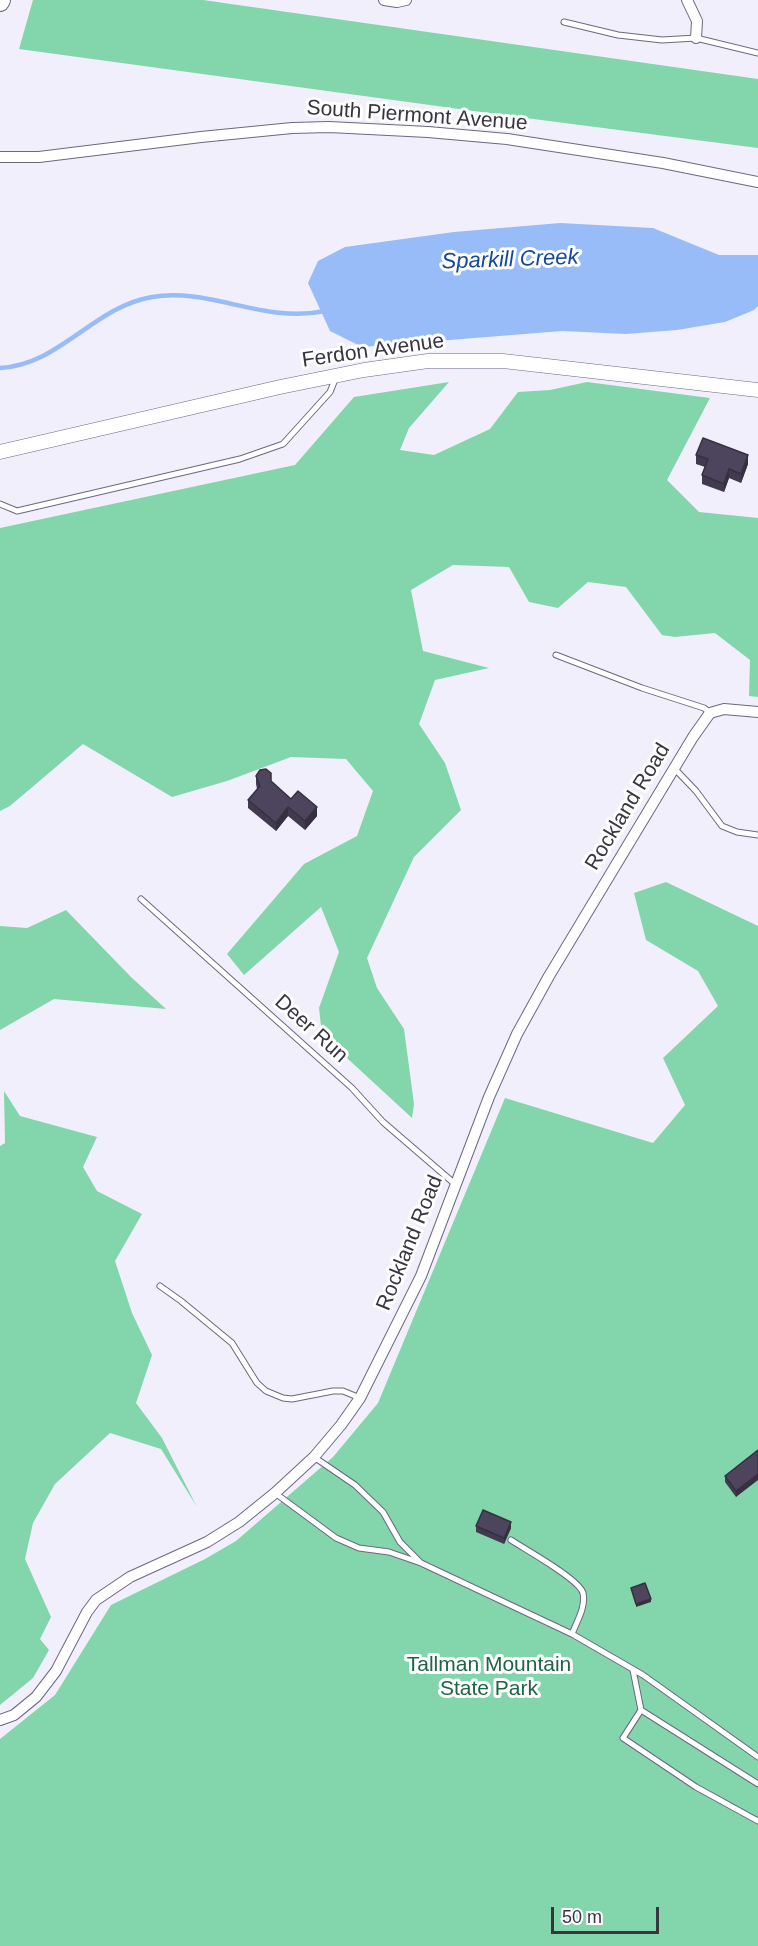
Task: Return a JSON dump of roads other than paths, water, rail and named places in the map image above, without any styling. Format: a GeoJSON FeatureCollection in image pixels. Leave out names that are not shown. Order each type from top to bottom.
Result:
{"type":"FeatureCollection","features":[{"type":"Feature","properties":{"kind":"street"},"geometry":{"type":"LineString","coordinates":[[384,0],[397,2],[406,0]]}},
{"type":"Feature","properties":{"kind":"street"},"geometry":{"type":"LineString","coordinates":[[687,0],[696,21],[696,38]]}},
{"type":"Feature","properties":{"kind":"street","name":"South Piermont Avenue"},"geometry":{"type":"LineString","coordinates":[[0,157],[39,158],[210,136],[329,127],[507,139],[643,160],[758,182]]}},
{"type":"Feature","properties":{"kind":"street","name":"Ferdon Avenue"},"geometry":{"type":"LineString","coordinates":[[0,452],[337,375],[428,361],[478,360],[560,367],[758,390]]}},
{"type":"Feature","properties":{"kind":"street"},"geometry":{"type":"LineString","coordinates":[[710,713],[724,709],[758,712]]}},
{"type":"Feature","properties":{"kind":"street","name":"Rockland Road"},"geometry":{"type":"LineString","coordinates":[[0,1720],[14,1715],[36,1697],[56,1671],[87,1612],[96,1600],[130,1577],[207,1542],[239,1522],[275,1493],[314,1456],[341,1425],[360,1398],[421,1276],[489,1097],[517,1034],[549,976],[693,737],[710,713]]}},
{"type":"Feature","properties":{"kind":"lane"},"geometry":{"type":"LineString","coordinates":[[564,22],[618,35],[662,40],[696,38],[758,53]]}},
{"type":"Feature","properties":{"kind":"lane"},"geometry":{"type":"LineString","coordinates":[[0,504],[17,511],[240,459],[283,444],[330,392],[337,375]]}},
{"type":"Feature","properties":{"kind":"lane"},"geometry":{"type":"LineString","coordinates":[[556,655],[642,688],[704,708],[710,713]]}},
{"type":"Feature","properties":{"kind":"lane"},"geometry":{"type":"LineString","coordinates":[[675,768],[723,826],[737,832],[758,835]]}},
{"type":"Feature","properties":{"kind":"lane","name":"Deer Run"},"geometry":{"type":"LineString","coordinates":[[141,899],[352,1088],[383,1122],[456,1185]]}},
{"type":"Feature","properties":{"kind":"lane"},"geometry":{"type":"LineString","coordinates":[[160,1287],[181,1301],[232,1343],[257,1383],[266,1391],[291,1399],[333,1391],[343,1391],[360,1398]]}},
{"type":"Feature","properties":{"kind":"lane"},"geometry":{"type":"LineString","coordinates":[[314,1456],[355,1485],[383,1512],[400,1542],[421,1563]]}},
{"type":"Feature","properties":{"kind":"lane"},"geometry":{"type":"LineString","coordinates":[[275,1493],[336,1538],[359,1548],[389,1552],[421,1563],[572,1634],[633,1670],[758,1757]]}},
{"type":"Feature","properties":{"kind":"lane"},"geometry":{"type":"LineString","coordinates":[[511,1540],[574,1581],[582,1592],[584,1607],[572,1634]]}},
{"type":"Feature","properties":{"kind":"lane"},"geometry":{"type":"LineString","coordinates":[[633,1670],[641,1710],[623,1738],[696,1787],[758,1821]]}},
{"type":"Feature","properties":{"kind":"lane"},"geometry":{"type":"LineString","coordinates":[[641,1710],[758,1784]]}},
{"type":"Feature","properties":{"kind":"water"},"geometry":{"type":"Polygon","coordinates":[[[560,223],[653,228],[719,255],[758,255],[758,306],[754,310],[725,322],[677,330],[626,334],[562,331],[362,347],[330,331],[308,283],[318,261],[345,247],[454,232],[560,223]]]}},
{"type":"Feature","properties":{"kind":"waterway","name":"Sparkill Creek"},"geometry":{"type":"LineString","coordinates":[[0,368],[41,357],[112,312],[152,297],[173,295],[194,297],[280,313],[302,314],[325,311]]}},
{"type":"Feature","properties":{"kind":"park label","name":"Tallman Mountain State Park"},"geometry":{"type":"Point","coordinates":[489,1677]}}]}
